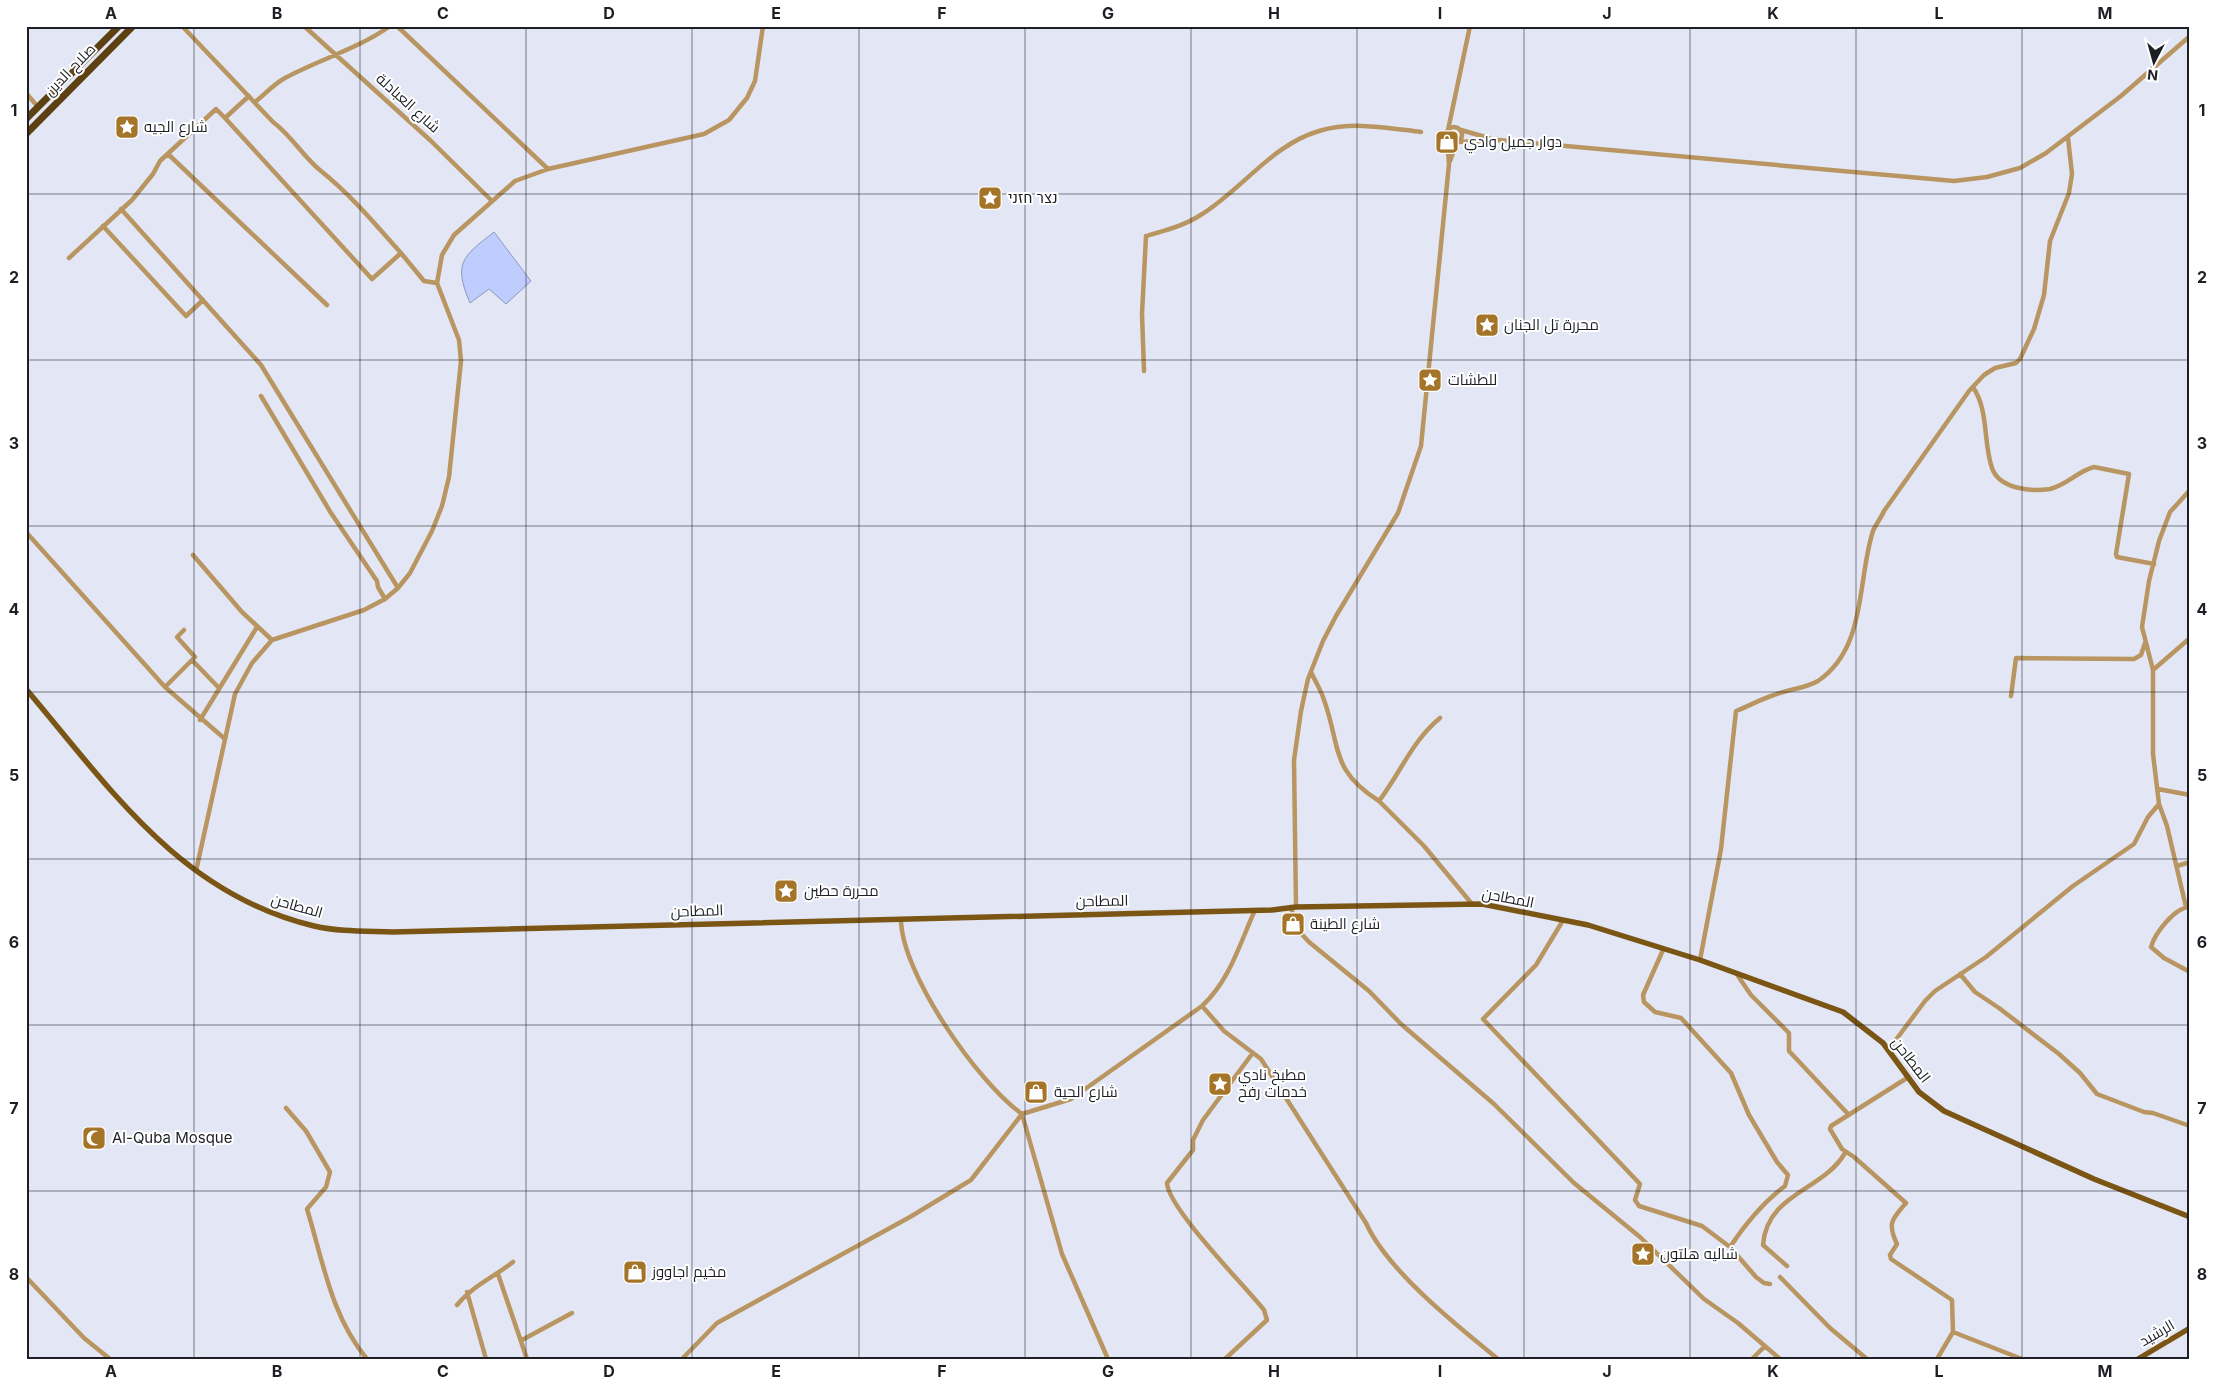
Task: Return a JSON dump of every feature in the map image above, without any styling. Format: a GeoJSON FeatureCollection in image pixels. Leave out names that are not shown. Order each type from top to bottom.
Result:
{"type":"FeatureCollection","features":[{"type":"Feature","properties":{"kind":"highway","name":"صلاح الدين"},"geometry":{"type":"LineString","coordinates":[[26,119],[119,26]]}},
{"type":"Feature","properties":{"kind":"highway","name":"صلاح الدين"},"geometry":{"type":"LineString","coordinates":[[28,129],[133,26]]}},
{"type":"Feature","properties":{"kind":"main road","name":"المطاحن"},"geometry":{"type":"LineString","coordinates":[[26,689],[152,835],[196,872],[234,895],[265,910],[315,926],[346,931],[393,932],[1255,910],[1293,907],[1482,904],[1562,922],[1588,925],[1700,960],[1738,976],[1843,1012],[1866,1028],[1889,1050],[1906,1078],[1919,1092],[1952,1114],[2047,1155],[2094,1178],[2190,1218]]}},
{"type":"Feature","properties":{"kind":"main road","name":"الرشيد"},"geometry":{"type":"LineString","coordinates":[[2138,1359],[2190,1328]]}},
{"type":"Feature","properties":{"kind":"street"},"geometry":{"type":"LineString","coordinates":[[182,26],[249,96],[284,129],[320,171],[350,195],[424,280],[437,283]]}},
{"type":"Feature","properties":{"kind":"street","name":"شارع العبادلة"},"geometry":{"type":"LineString","coordinates":[[304,26],[431,141],[491,200]]}},
{"type":"Feature","properties":{"kind":"street"},"geometry":{"type":"LineString","coordinates":[[255,102],[285,78],[334,54],[368,41],[390,26]]}},
{"type":"Feature","properties":{"kind":"street"},"geometry":{"type":"LineString","coordinates":[[397,26],[548,169]]}},
{"type":"Feature","properties":{"kind":"street"},"geometry":{"type":"LineString","coordinates":[[196,872],[235,694],[252,663],[272,640],[364,610],[385,599],[398,588],[410,573],[432,531],[442,506],[449,477],[461,361],[459,340],[437,283],[442,255],[454,235],[491,200],[515,181],[548,169],[704,134],[729,120],[746,98],[755,82],[763,26]]}},
{"type":"Feature","properties":{"kind":"street"},"geometry":{"type":"LineString","coordinates":[[1470,26],[1447,138],[1448,164],[1421,446],[1398,513],[1336,616],[1311,672],[1301,711],[1294,760],[1293,907],[1297,929],[1309,942],[1369,991],[1401,1024],[1494,1104],[1574,1183],[1640,1237],[1704,1299],[1780,1359]]}},
{"type":"Feature","properties":{"kind":"street"},"geometry":{"type":"LineString","coordinates":[[1447,138],[1451,142],[1498,140],[1954,181],[1988,177],[2020,168],[2068,138],[2121,96],[2190,36]]}},
{"type":"Feature","properties":{"kind":"street"},"geometry":{"type":"LineString","coordinates":[[26,93],[38,107]]}},
{"type":"Feature","properties":{"kind":"street"},"geometry":{"type":"LineString","coordinates":[[225,118],[249,96]]}},
{"type":"Feature","properties":{"kind":"street"},"geometry":{"type":"LineString","coordinates":[[69,258],[132,200],[153,174],[160,161],[169,155],[216,108],[372,278],[401,253]]}},
{"type":"Feature","properties":{"kind":"street"},"geometry":{"type":"LineString","coordinates":[[1448,164],[1462,136],[1450,122]]}},
{"type":"Feature","properties":{"kind":"street"},"geometry":{"type":"LineString","coordinates":[[1144,370],[1142,314],[1146,236],[1180,226],[1200,216],[1281,148],[1305,136],[1339,127],[1360,125],[1421,132]]}},
{"type":"Feature","properties":{"kind":"street"},"geometry":{"type":"LineString","coordinates":[[1448,130],[1457,129],[1498,140]]}},
{"type":"Feature","properties":{"kind":"street"},"geometry":{"type":"LineString","coordinates":[[1700,960],[1721,849],[1736,711],[1775,694],[1807,687],[1828,673],[1842,654],[1856,626],[1874,529],[1973,387],[1995,368],[2016,363],[2020,359],[2034,329],[2044,295],[2050,241],[2069,193],[2072,174],[2068,138]]}},
{"type":"Feature","properties":{"kind":"street"},"geometry":{"type":"LineString","coordinates":[[169,155],[328,305]]}},
{"type":"Feature","properties":{"kind":"street"},"geometry":{"type":"LineString","coordinates":[[121,209],[261,365],[276,386],[398,588]]}},
{"type":"Feature","properties":{"kind":"street"},"geometry":{"type":"LineString","coordinates":[[102,226],[186,316],[203,300]]}},
{"type":"Feature","properties":{"kind":"street"},"geometry":{"type":"LineString","coordinates":[[1973,387],[1982,407],[1992,468],[2007,483],[2022,489],[2048,489],[2068,482],[2094,467],[2129,474],[2116,554],[2117,557],[2154,564]]}},
{"type":"Feature","properties":{"kind":"street"},"geometry":{"type":"LineString","coordinates":[[261,396],[331,513],[378,582],[378,587],[385,599]]}},
{"type":"Feature","properties":{"kind":"street"},"geometry":{"type":"LineString","coordinates":[[2190,490],[2170,512],[2163,528],[2142,617],[2145,642],[2153,670],[2153,754],[2159,804],[2188,907],[2178,911],[2153,940],[2152,947],[2164,958],[2190,972]]}},
{"type":"Feature","properties":{"kind":"street"},"geometry":{"type":"LineString","coordinates":[[26,532],[165,687],[200,720],[225,740]]}},
{"type":"Feature","properties":{"kind":"street"},"geometry":{"type":"LineString","coordinates":[[193,555],[257,627],[272,640]]}},
{"type":"Feature","properties":{"kind":"street"},"geometry":{"type":"LineString","coordinates":[[200,720],[257,627]]}},
{"type":"Feature","properties":{"kind":"street"},"geometry":{"type":"LineString","coordinates":[[165,687],[195,657],[177,637],[184,630]]}},
{"type":"Feature","properties":{"kind":"street"},"geometry":{"type":"LineString","coordinates":[[2153,670],[2190,638]]}},
{"type":"Feature","properties":{"kind":"street"},"geometry":{"type":"LineString","coordinates":[[2011,696],[2016,658],[2134,659],[2141,656],[2145,642]]}},
{"type":"Feature","properties":{"kind":"street"},"geometry":{"type":"LineString","coordinates":[[192,660],[219,688]]}},
{"type":"Feature","properties":{"kind":"street"},"geometry":{"type":"LineString","coordinates":[[1311,672],[1324,700],[1338,757],[1343,767],[1361,789],[1379,801],[1419,840],[1472,904]]}},
{"type":"Feature","properties":{"kind":"street"},"geometry":{"type":"LineString","coordinates":[[1379,801],[1396,778],[1417,740],[1440,718]]}},
{"type":"Feature","properties":{"kind":"street"},"geometry":{"type":"LineString","coordinates":[[2158,789],[2190,795]]}},
{"type":"Feature","properties":{"kind":"street"},"geometry":{"type":"LineString","coordinates":[[1889,1050],[1925,1001],[1986,957],[2073,886],[2134,844],[2148,817],[2159,804]]}},
{"type":"Feature","properties":{"kind":"street"},"geometry":{"type":"LineString","coordinates":[[2176,866],[2190,862]]}},
{"type":"Feature","properties":{"kind":"street"},"geometry":{"type":"LineString","coordinates":[[2183,890],[2190,888]]}},
{"type":"Feature","properties":{"kind":"street"},"geometry":{"type":"LineString","coordinates":[[682,1359],[718,1323],[910,1217],[971,1180],[1022,1114],[1071,1099],[1202,1006],[1209,999],[1233,963],[1255,910]]}},
{"type":"Feature","properties":{"kind":"street"},"geometry":{"type":"LineString","coordinates":[[901,919],[901,932],[906,952],[933,1008],[991,1086],[1008,1105],[1022,1114],[1062,1254],[1108,1359]]}},
{"type":"Feature","properties":{"kind":"street"},"geometry":{"type":"LineString","coordinates":[[1562,922],[1536,965],[1483,1019],[1640,1184],[1636,1203],[1655,1212],[1702,1226],[1730,1247],[1756,1277],[1764,1283],[1770,1284]]}},
{"type":"Feature","properties":{"kind":"street"},"geometry":{"type":"LineString","coordinates":[[1663,950],[1643,995],[1644,1002],[1655,1012],[1681,1018],[1731,1073],[1749,1115],[1777,1162],[1788,1175],[1785,1186],[1765,1201],[1750,1218],[1730,1247]]}},
{"type":"Feature","properties":{"kind":"street"},"geometry":{"type":"LineString","coordinates":[[1960,974],[1975,992],[2059,1054],[2080,1073],[2098,1094],[2144,1112],[2153,1112],[2190,1126]]}},
{"type":"Feature","properties":{"kind":"street"},"geometry":{"type":"LineString","coordinates":[[1738,976],[1752,995],[1789,1033],[1789,1051],[1849,1115]]}},
{"type":"Feature","properties":{"kind":"street"},"geometry":{"type":"LineString","coordinates":[[1202,1006],[1224,1031],[1261,1059],[1301,1118],[1372,1236],[1390,1261],[1474,1341],[1498,1359]]}},
{"type":"Feature","properties":{"kind":"street"},"geometry":{"type":"LineString","coordinates":[[1225,1359],[1267,1320],[1266,1315],[1264,1310],[1217,1258],[1194,1228],[1167,1191],[1167,1182],[1193,1150],[1193,1140],[1203,1120],[1252,1054]]}},
{"type":"Feature","properties":{"kind":"street"},"geometry":{"type":"LineString","coordinates":[[1906,1078],[1830,1129],[1845,1153],[1854,1157],[1906,1203],[1892,1222],[1890,1231],[1897,1247],[1890,1257],[1952,1300],[1953,1332],[1937,1359]]}},
{"type":"Feature","properties":{"kind":"street"},"geometry":{"type":"LineString","coordinates":[[286,1108],[306,1131],[330,1172],[326,1187],[307,1209],[332,1302],[356,1345],[367,1359]]}},
{"type":"Feature","properties":{"kind":"street"},"geometry":{"type":"LineString","coordinates":[[1787,1266],[1763,1245],[1764,1236],[1773,1214],[1834,1168],[1845,1153]]}},
{"type":"Feature","properties":{"kind":"street"},"geometry":{"type":"LineString","coordinates":[[456,1305],[467,1292],[498,1274],[513,1262]]}},
{"type":"Feature","properties":{"kind":"street"},"geometry":{"type":"LineString","coordinates":[[498,1274],[527,1359]]}},
{"type":"Feature","properties":{"kind":"street"},"geometry":{"type":"LineString","coordinates":[[26,1277],[84,1338],[110,1359]]}},
{"type":"Feature","properties":{"kind":"street"},"geometry":{"type":"LineString","coordinates":[[1780,1277],[1830,1328],[1867,1359]]}},
{"type":"Feature","properties":{"kind":"street"},"geometry":{"type":"LineString","coordinates":[[467,1292],[486,1359]]}},
{"type":"Feature","properties":{"kind":"street"},"geometry":{"type":"LineString","coordinates":[[522,1340],[572,1313]]}},
{"type":"Feature","properties":{"kind":"street"},"geometry":{"type":"LineString","coordinates":[[1953,1332],[2022,1359]]}},
{"type":"Feature","properties":{"kind":"street"},"geometry":{"type":"LineString","coordinates":[[1752,1359],[1765,1346]]}},
{"type":"Feature","properties":{"kind":"water"},"geometry":{"type":"Polygon","coordinates":[[[494,232],[531,281],[506,304],[489,289],[470,303],[462,279],[464,262],[474,248],[494,232]]]}},
{"type":"Feature","properties":{"kind":"place","name":"شارع الجيه"},"geometry":{"type":"Point","coordinates":[127,127]}},
{"type":"Feature","properties":{"kind":"place","name":"دوار جميل وادي"},"geometry":{"type":"Point","coordinates":[1447,142]}},
{"type":"Feature","properties":{"kind":"place","name":"נצר חזני"},"geometry":{"type":"Point","coordinates":[990,198]}},
{"type":"Feature","properties":{"kind":"place","name":"محررة تل الجنان"},"geometry":{"type":"Point","coordinates":[1487,325]}},
{"type":"Feature","properties":{"kind":"place","name":"للطشات"},"geometry":{"type":"Point","coordinates":[1430,380]}},
{"type":"Feature","properties":{"kind":"place","name":"محررة حطين"},"geometry":{"type":"Point","coordinates":[786,891]}},
{"type":"Feature","properties":{"kind":"place","name":"شارع الطينة"},"geometry":{"type":"Point","coordinates":[1293,924]}},
{"type":"Feature","properties":{"kind":"place","name":"مطبخ نادي خدمات رفح"},"geometry":{"type":"Point","coordinates":[1220,1084]}},
{"type":"Feature","properties":{"kind":"place","name":"شارع الحية"},"geometry":{"type":"Point","coordinates":[1036,1092]}},
{"type":"Feature","properties":{"kind":"place","name":"Al-Quba Mosque"},"geometry":{"type":"Point","coordinates":[94,1138]}},
{"type":"Feature","properties":{"kind":"place","name":"شاليه هلتون"},"geometry":{"type":"Point","coordinates":[1643,1254]}},
{"type":"Feature","properties":{"kind":"place","name":"مخيم اجاووز"},"geometry":{"type":"Point","coordinates":[635,1272]}}]}
